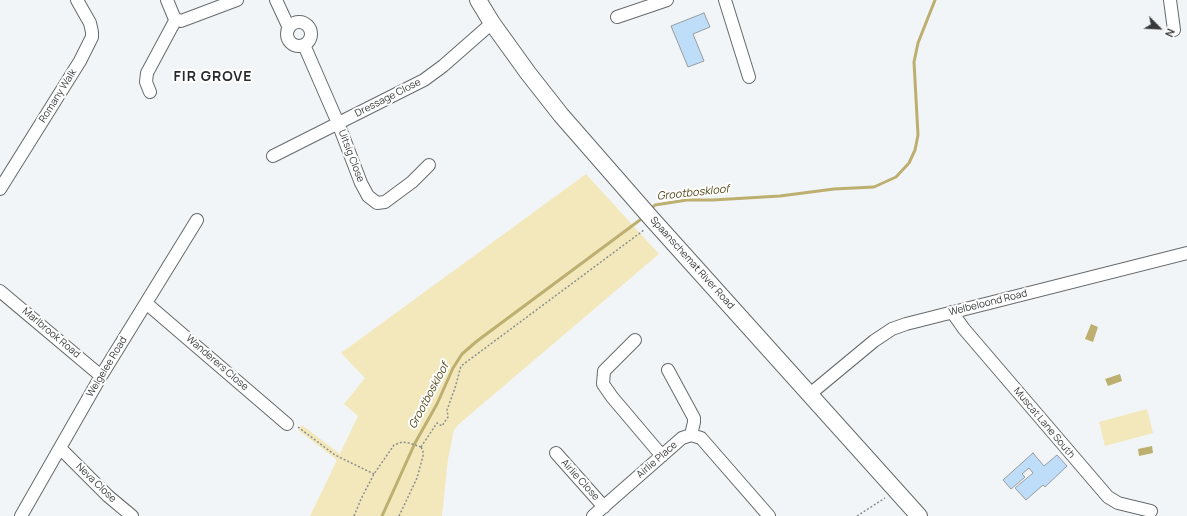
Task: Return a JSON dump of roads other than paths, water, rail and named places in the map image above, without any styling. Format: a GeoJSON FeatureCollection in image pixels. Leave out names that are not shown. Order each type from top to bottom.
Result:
{"type":"FeatureCollection","features":[{"type":"Feature","properties":{"kind":"main road","name":"Spaanschemat River Road"},"geometry":{"type":"LineString","coordinates":[[478,0],[492,23],[528,73],[561,115],[648,218],[810,394],[919,516]]}},
{"type":"Feature","properties":{"kind":"street","name":"Romany Walk"},"geometry":{"type":"LineString","coordinates":[[0,189],[80,61],[92,37],[90,23],[77,0]]}},
{"type":"Feature","properties":{"kind":"street"},"geometry":{"type":"LineString","coordinates":[[167,0],[176,20]]}},
{"type":"Feature","properties":{"kind":"street"},"geometry":{"type":"LineString","coordinates":[[176,20],[184,20],[237,0]]}},
{"type":"Feature","properties":{"kind":"street"},"geometry":{"type":"LineString","coordinates":[[276,0],[289,28]]}},
{"type":"Feature","properties":{"kind":"street"},"geometry":{"type":"LineString","coordinates":[[617,17],[666,0]]}},
{"type":"Feature","properties":{"kind":"street"},"geometry":{"type":"LineString","coordinates":[[725,0],[749,77]]}},
{"type":"Feature","properties":{"kind":"street"},"geometry":{"type":"LineString","coordinates":[[1170,0],[1174,30]]}},
{"type":"Feature","properties":{"kind":"street"},"geometry":{"type":"LineString","coordinates":[[150,92],[146,82],[147,73],[176,20]]}},
{"type":"Feature","properties":{"kind":"street"},"geometry":{"type":"LineString","coordinates":[[300,22],[307,26],[311,34],[308,42],[297,46],[290,42],[287,36],[289,28],[291,25],[300,22]]}},
{"type":"Feature","properties":{"kind":"street","name":"Dressage Close"},"geometry":{"type":"LineString","coordinates":[[273,156],[411,87],[434,73],[492,23]]}},
{"type":"Feature","properties":{"kind":"street","name":"Uitsig Close"},"geometry":{"type":"LineString","coordinates":[[304,44],[338,123],[361,183],[368,196],[382,203],[388,200],[412,182],[429,165]]}},
{"type":"Feature","properties":{"kind":"street","name":"Welgelee Road"},"geometry":{"type":"LineString","coordinates":[[21,516],[101,376],[197,220]]}},
{"type":"Feature","properties":{"kind":"street","name":"Welbeloond Road"},"geometry":{"type":"LineString","coordinates":[[810,394],[874,341],[892,329],[920,320],[1187,253]]}},
{"type":"Feature","properties":{"kind":"street","name":"Marlbrook Road"},"geometry":{"type":"LineString","coordinates":[[0,291],[101,376]]}},
{"type":"Feature","properties":{"kind":"street","name":"Wanderers Close"},"geometry":{"type":"LineString","coordinates":[[146,303],[288,424]]}},
{"type":"Feature","properties":{"kind":"street","name":"Muscat Lane South"},"geometry":{"type":"LineString","coordinates":[[952,312],[964,329],[1108,497],[1118,503],[1151,511]]}},
{"type":"Feature","properties":{"kind":"street"},"geometry":{"type":"LineString","coordinates":[[635,340],[604,371],[603,384],[662,456]]}},
{"type":"Feature","properties":{"kind":"street"},"geometry":{"type":"LineString","coordinates":[[668,370],[694,418],[692,435],[701,438],[769,516]]}},
{"type":"Feature","properties":{"kind":"street","name":"Airlie Place"},"geometry":{"type":"LineString","coordinates":[[593,516],[682,438],[692,435]]}},
{"type":"Feature","properties":{"kind":"street","name":"Neva Close"},"geometry":{"type":"LineString","coordinates":[[60,448],[108,496],[132,516]]}},
{"type":"Feature","properties":{"kind":"street","name":"Airlie Close"},"geometry":{"type":"LineString","coordinates":[[556,453],[604,506]]}},
{"type":"Feature","properties":{"kind":"waterway","name":"Grootboskloof"},"geometry":{"type":"LineString","coordinates":[[650,210],[655,205],[687,200],[780,196],[834,189],[874,187],[896,177],[909,163],[915,150],[918,135],[914,62],[918,43],[935,0]]}},
{"type":"Feature","properties":{"kind":"waterway","name":"Grootboskloof"},"geometry":{"type":"LineString","coordinates":[[382,516],[415,443],[437,404],[453,368],[462,354],[477,341],[644,217]]}},
{"type":"Feature","properties":{"kind":"district","name":"FIR GROVE"},"geometry":{"type":"Point","coordinates":[213,77]}}]}
